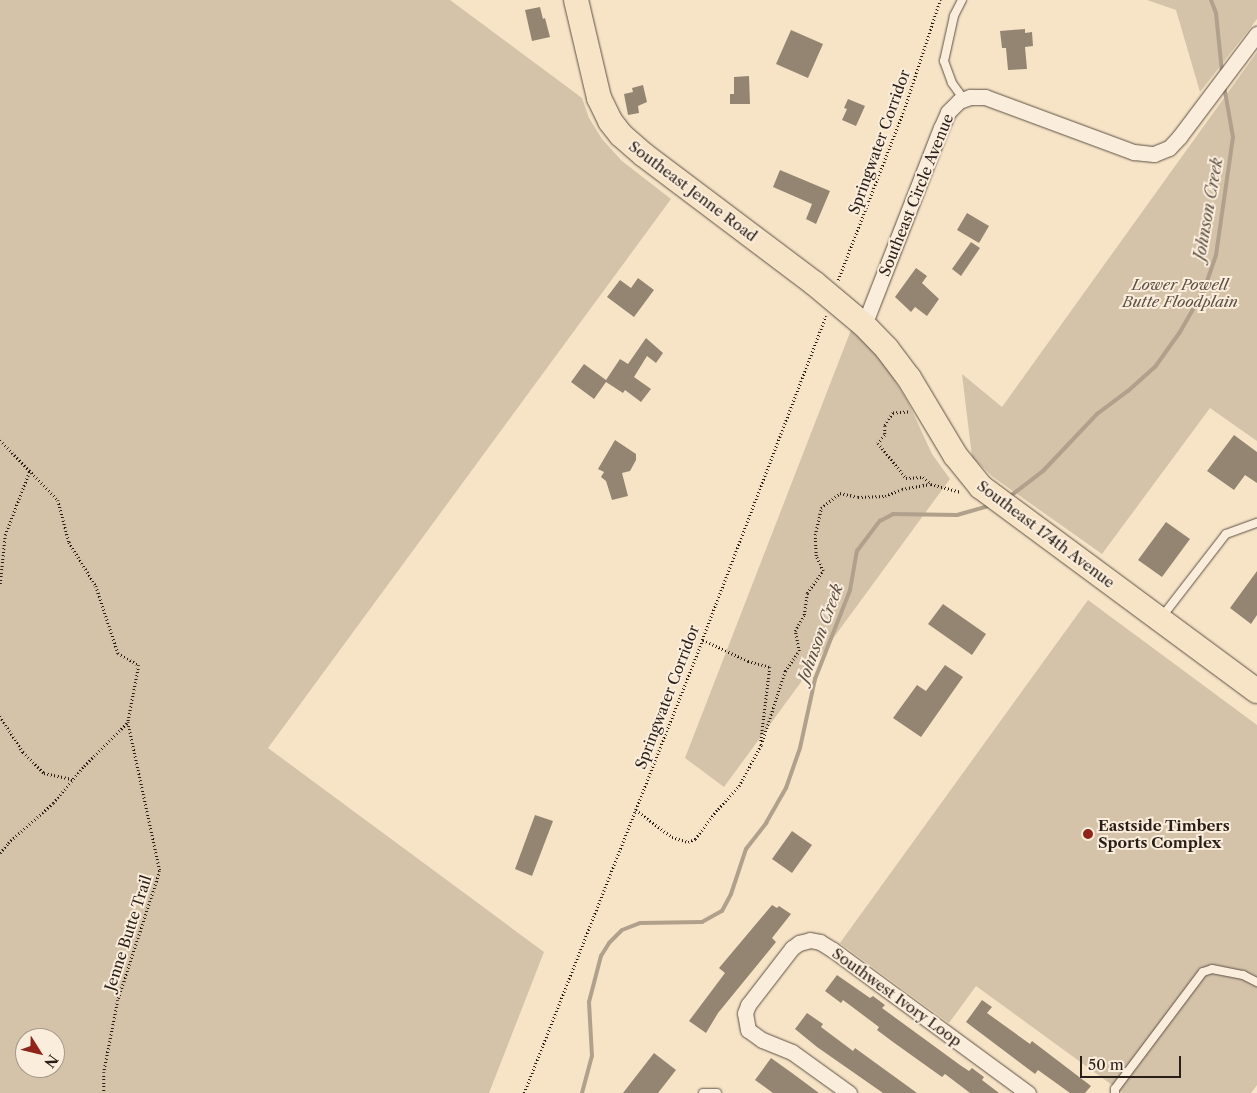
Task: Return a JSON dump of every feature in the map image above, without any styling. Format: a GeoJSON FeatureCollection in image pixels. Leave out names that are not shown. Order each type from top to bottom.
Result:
{"type":"FeatureCollection","features":[{"type":"Feature","properties":{"kind":"main road","name":"Southeast Jenne Road"},"geometry":{"type":"LineString","coordinates":[[576,0],[599,98],[610,121],[621,135],[644,155],[833,296]]}},
{"type":"Feature","properties":{"kind":"main road","name":"Southeast 174th Avenue"},"geometry":{"type":"LineString","coordinates":[[833,296],[864,325],[898,363],[955,455],[981,486],[1036,529],[1257,691]]}},
{"type":"Feature","properties":{"kind":"street","name":"Southeast Circle Avenue"},"geometry":{"type":"LineString","coordinates":[[864,325],[941,128],[951,108],[963,98],[984,97],[1134,152],[1154,154],[1175,143],[1257,34]]}},
{"type":"Feature","properties":{"kind":"street","name":"Southwest Ivory Loop"},"geometry":{"type":"LineString","coordinates":[[849,1093],[792,1052],[762,1040],[748,1030],[746,1014],[748,1005],[792,948],[799,943],[810,940],[820,942],[833,950],[1028,1093]]}},
{"type":"Feature","properties":{"kind":"lane"},"geometry":{"type":"LineString","coordinates":[[962,0],[954,16],[944,61],[952,83],[963,98]]}},
{"type":"Feature","properties":{"kind":"lane"},"geometry":{"type":"LineString","coordinates":[[1160,620],[1226,534],[1257,523]]}},
{"type":"Feature","properties":{"kind":"lane"},"geometry":{"type":"LineString","coordinates":[[1115,1093],[1115,1089],[1203,972],[1212,969],[1254,980],[1257,970]]}},
{"type":"Feature","properties":{"kind":"lane"},"geometry":{"type":"LineString","coordinates":[[703,1093],[716,1093]]}},
{"type":"Feature","properties":{"kind":"path","name":"Springwater Corridor"},"geometry":{"type":"LineString","coordinates":[[524,1093],[702,640],[904,110],[940,0]]}},
{"type":"Feature","properties":{"kind":"path"},"geometry":{"type":"LineString","coordinates":[[929,411],[893,413],[885,426],[885,435],[878,443],[906,478],[923,477],[931,484]]}},
{"type":"Feature","properties":{"kind":"path","name":"Jenne Butte Trail"},"geometry":{"type":"LineString","coordinates":[[0,440],[58,500],[69,542],[96,586],[118,653],[139,665],[128,722],[160,871],[118,1000],[104,1072],[104,1093]]}},
{"type":"Feature","properties":{"kind":"path"},"geometry":{"type":"LineString","coordinates":[[0,584],[5,534],[30,470]]}},
{"type":"Feature","properties":{"kind":"path"},"geometry":{"type":"LineString","coordinates":[[635,810],[672,837],[688,842],[695,839],[739,786],[761,745],[785,671],[799,651],[795,631],[804,615],[807,593],[823,571],[816,556],[815,536],[821,508],[840,493],[858,497],[885,496],[902,489],[931,484],[970,494],[981,486]]}},
{"type":"Feature","properties":{"kind":"path"},"geometry":{"type":"LineString","coordinates":[[702,640],[748,661],[770,667],[761,745]]}},
{"type":"Feature","properties":{"kind":"path"},"geometry":{"type":"LineString","coordinates":[[0,716],[23,752],[44,773],[73,779]]}},
{"type":"Feature","properties":{"kind":"path"},"geometry":{"type":"LineString","coordinates":[[0,853],[8,843],[54,803],[73,779],[128,722]]}},
{"type":"Feature","properties":{"kind":"green space"},"geometry":{"type":"Polygon","coordinates":[[[0,0],[450,0],[582,98],[589,118],[602,139],[622,161],[671,199],[268,748],[544,952],[489,1093],[0,1093],[0,0]]]}},
{"type":"Feature","properties":{"kind":"green space"},"geometry":{"type":"Polygon","coordinates":[[[1147,0],[1257,0],[1257,19],[1200,92],[1176,10],[1147,0]]]}},
{"type":"Feature","properties":{"kind":"green space","name":"Lower Powell Butte Floodplain"},"geometry":{"type":"Polygon","coordinates":[[[1257,52],[1257,441],[1210,408],[1102,554],[993,477],[972,457],[962,374],[1002,407],[1257,52]]]}},
{"type":"Feature","properties":{"kind":"green space"},"geometry":{"type":"Polygon","coordinates":[[[851,330],[873,351],[891,374],[909,404],[932,454],[950,479],[724,787],[685,758],[851,330]]]}},
{"type":"Feature","properties":{"kind":"green space","name":"Eastside Timbers Sports Complex"},"geometry":{"type":"Polygon","coordinates":[[[1088,600],[1257,725],[1257,1085],[1251,1093],[1123,1093],[976,986],[949,1023],[840,943],[1088,600]]]}},
{"type":"Feature","properties":{"kind":"building"},"geometry":{"type":"Polygon","coordinates":[[[540,7],[550,37],[532,41],[525,10],[540,7]]]}},
{"type":"Feature","properties":{"kind":"building"},"geometry":{"type":"Polygon","coordinates":[[[1025,29],[1025,33],[1032,32],[1033,46],[1025,47],[1027,69],[1008,70],[1006,48],[1002,48],[1000,31],[1025,29]]]}},
{"type":"Feature","properties":{"kind":"building"},"geometry":{"type":"Polygon","coordinates":[[[791,30],[823,44],[808,78],[776,64],[791,30]]]}},
{"type":"Feature","properties":{"kind":"building"},"geometry":{"type":"Polygon","coordinates":[[[749,76],[750,104],[730,104],[730,94],[734,94],[734,77],[749,76]]]}},
{"type":"Feature","properties":{"kind":"building"},"geometry":{"type":"Polygon","coordinates":[[[643,85],[647,102],[638,106],[639,113],[628,115],[624,94],[633,92],[632,88],[643,85]]]}},
{"type":"Feature","properties":{"kind":"building"},"geometry":{"type":"Polygon","coordinates":[[[848,99],[865,106],[856,126],[842,120],[847,109],[844,108],[848,99]]]}},
{"type":"Feature","properties":{"kind":"building"},"geometry":{"type":"Polygon","coordinates":[[[780,170],[830,191],[816,224],[806,219],[812,204],[773,187],[780,170]]]}},
{"type":"Feature","properties":{"kind":"building"},"geometry":{"type":"Polygon","coordinates":[[[967,213],[989,226],[979,243],[957,230],[967,213]]]}},
{"type":"Feature","properties":{"kind":"building"},"geometry":{"type":"Polygon","coordinates":[[[971,242],[980,248],[961,276],[952,269],[971,242]]]}},
{"type":"Feature","properties":{"kind":"building"},"geometry":{"type":"Polygon","coordinates":[[[916,268],[927,276],[922,283],[939,299],[927,316],[915,307],[911,312],[895,297],[916,268]]]}},
{"type":"Feature","properties":{"kind":"building"},"geometry":{"type":"Polygon","coordinates":[[[638,278],[654,290],[634,317],[607,297],[620,280],[631,288],[638,278]]]}},
{"type":"Feature","properties":{"kind":"building"},"geometry":{"type":"Polygon","coordinates":[[[646,338],[663,353],[656,363],[647,356],[634,377],[651,389],[641,402],[625,390],[623,393],[606,382],[594,399],[571,382],[584,364],[606,380],[620,359],[628,364],[646,338]]]}},
{"type":"Feature","properties":{"kind":"building"},"geometry":{"type":"Polygon","coordinates":[[[1234,435],[1257,452],[1257,483],[1245,475],[1234,490],[1207,471],[1234,435]]]}},
{"type":"Feature","properties":{"kind":"building"},"geometry":{"type":"Polygon","coordinates":[[[615,440],[636,454],[636,460],[630,471],[622,473],[628,496],[612,500],[606,481],[601,477],[604,472],[598,469],[615,440]]]}},
{"type":"Feature","properties":{"kind":"building"},"geometry":{"type":"Polygon","coordinates":[[[1166,522],[1190,539],[1162,577],[1138,560],[1166,522]]]}},
{"type":"Feature","properties":{"kind":"building"},"geometry":{"type":"Polygon","coordinates":[[[1257,571],[1257,615],[1251,624],[1230,608],[1257,571]]]}},
{"type":"Feature","properties":{"kind":"building"},"geometry":{"type":"Polygon","coordinates":[[[943,604],[986,634],[972,655],[928,624],[943,604]]]}},
{"type":"Feature","properties":{"kind":"building"},"geometry":{"type":"Polygon","coordinates":[[[945,665],[963,677],[921,737],[893,718],[917,685],[926,691],[945,665]]]}},
{"type":"Feature","properties":{"kind":"building"},"geometry":{"type":"Polygon","coordinates":[[[535,815],[553,821],[532,876],[515,869],[535,815]]]}},
{"type":"Feature","properties":{"kind":"building"},"geometry":{"type":"Polygon","coordinates":[[[792,831],[812,845],[792,873],[772,859],[792,831]]]}},
{"type":"Feature","properties":{"kind":"building"},"geometry":{"type":"Polygon","coordinates":[[[772,905],[777,908],[779,906],[791,914],[772,938],[776,942],[718,1013],[706,1033],[689,1021],[725,973],[719,968],[772,905]]]}},
{"type":"Feature","properties":{"kind":"building"},"geometry":{"type":"Polygon","coordinates":[[[837,975],[870,998],[873,996],[885,1005],[882,1008],[960,1065],[969,1071],[972,1068],[984,1077],[982,1080],[999,1093],[970,1093],[945,1074],[942,1077],[893,1042],[877,1030],[879,1027],[843,1000],[841,1003],[825,991],[837,975]]]}},
{"type":"Feature","properties":{"kind":"building"},"geometry":{"type":"Polygon","coordinates":[[[982,1000],[992,1007],[987,1013],[1030,1044],[1032,1041],[1091,1086],[1085,1093],[1070,1093],[1038,1070],[1035,1074],[966,1022],[982,1000]]]}},
{"type":"Feature","properties":{"kind":"building"},"geometry":{"type":"Polygon","coordinates":[[[807,1013],[823,1024],[821,1027],[853,1051],[855,1048],[917,1093],[883,1093],[817,1047],[795,1029],[807,1013]]]}},
{"type":"Feature","properties":{"kind":"building"},"geometry":{"type":"Polygon","coordinates":[[[654,1053],[676,1070],[658,1093],[623,1093],[654,1053]]]}},
{"type":"Feature","properties":{"kind":"building"},"geometry":{"type":"Polygon","coordinates":[[[771,1058],[819,1093],[773,1093],[755,1080],[771,1058]]]}},
{"type":"Feature","properties":{"kind":"waterway","name":"Johnson Creek"},"geometry":{"type":"LineString","coordinates":[[1211,0],[1216,13],[1222,72]]}},
{"type":"Feature","properties":{"kind":"waterway","name":"Johnson Creek"},"geometry":{"type":"LineString","coordinates":[[1009,497],[1043,471],[1097,414],[1128,391],[1155,367],[1180,332],[1204,290],[1216,255],[1233,137],[1224,86]]}},
{"type":"Feature","properties":{"kind":"waterway","name":"Johnson Creek"},"geometry":{"type":"LineString","coordinates":[[582,1093],[592,1056],[589,1002],[601,956],[609,943],[622,930],[640,923],[702,922],[722,911],[731,894],[746,849],[766,823],[786,788],[800,748],[815,679],[850,590],[857,551],[880,521],[893,514],[957,515],[991,505]]}},
{"type":"Feature","properties":{"kind":"place","name":"Eastside Timbers Sports Complex"},"geometry":{"type":"Point","coordinates":[1088,834]}}]}
